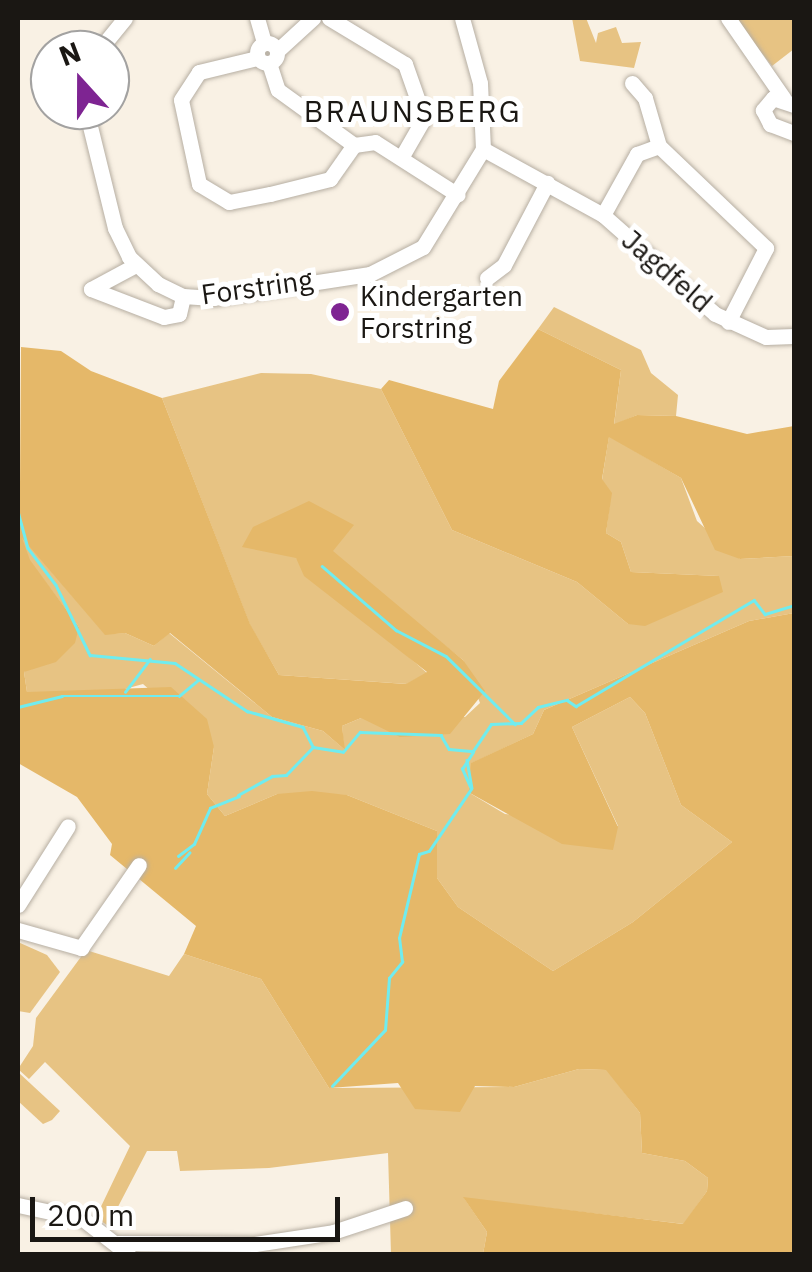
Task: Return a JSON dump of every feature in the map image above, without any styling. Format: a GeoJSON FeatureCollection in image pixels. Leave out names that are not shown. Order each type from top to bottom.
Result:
{"type":"FeatureCollection","features":[{"type":"Feature","properties":{"kind":"street"},"geometry":{"type":"LineString","coordinates":[[258,18],[278,90],[354,145],[375,142],[458,195]]}},
{"type":"Feature","properties":{"kind":"street"},"geometry":{"type":"LineString","coordinates":[[313,18],[267,54],[200,72],[180,100],[199,184],[229,202],[330,179],[354,145]]}},
{"type":"Feature","properties":{"kind":"street"},"geometry":{"type":"LineString","coordinates":[[330,18],[405,64],[424,118],[401,158]]}},
{"type":"Feature","properties":{"kind":"street"},"geometry":{"type":"LineString","coordinates":[[728,18],[789,102]]}},
{"type":"Feature","properties":{"kind":"street"},"geometry":{"type":"LineString","coordinates":[[470,21],[480,84],[484,149]]}},
{"type":"Feature","properties":{"kind":"street"},"geometry":{"type":"LineString","coordinates":[[632,83],[645,98],[659,146],[766,248],[728,322]]}},
{"type":"Feature","properties":{"kind":"street"},"geometry":{"type":"LineString","coordinates":[[789,102],[766,102],[765,118],[794,133]]}},
{"type":"Feature","properties":{"kind":"street"},"geometry":{"type":"LineString","coordinates":[[90,130],[104,194],[136,265],[90,289],[164,316],[179,314],[184,296]]}},
{"type":"Feature","properties":{"kind":"street"},"geometry":{"type":"LineString","coordinates":[[603,215],[637,154],[659,146]]}},
{"type":"Feature","properties":{"kind":"street","name":"Jagdfeld"},"geometry":{"type":"LineString","coordinates":[[484,149],[603,215],[728,322],[766,336],[794,336]]}},
{"type":"Feature","properties":{"kind":"street","name":"Forstring"},"geometry":{"type":"LineString","coordinates":[[136,265],[184,296],[214,298],[389,269],[423,247],[484,149]]}},
{"type":"Feature","properties":{"kind":"street"},"geometry":{"type":"LineString","coordinates":[[487,278],[504,265],[547,183]]}},
{"type":"Feature","properties":{"kind":"street"},"geometry":{"type":"LineString","coordinates":[[18,905],[68,826]]}},
{"type":"Feature","properties":{"kind":"street"},"geometry":{"type":"LineString","coordinates":[[18,930],[80,948],[139,865]]}},
{"type":"Feature","properties":{"kind":"street"},"geometry":{"type":"LineString","coordinates":[[18,1205],[73,1215],[123,1249],[255,1244],[334,1232],[404,1208]]}},
{"type":"Feature","properties":{"kind":"shaded area"},"geometry":{"type":"Polygon","coordinates":[[[572,18],[586,18],[596,43],[598,33],[616,27],[622,43],[641,42],[634,68],[580,61],[572,18]]]}},
{"type":"Feature","properties":{"kind":"shaded area"},"geometry":{"type":"Polygon","coordinates":[[[734,18],[794,18],[794,49],[772,66],[734,18]]]}},
{"type":"Feature","properties":{"kind":"shaded area"},"geometry":{"type":"Polygon","coordinates":[[[554,307],[641,350],[651,373],[678,395],[676,416],[637,415],[614,425],[621,370],[538,329],[554,307]]]}},
{"type":"Feature","properties":{"kind":"shaded area"},"geometry":{"type":"Polygon","coordinates":[[[538,329],[621,370],[614,424],[637,415],[676,416],[747,434],[794,426],[794,556],[740,559],[715,550],[681,478],[609,437],[602,479],[612,493],[606,533],[621,542],[631,572],[719,576],[723,592],[645,626],[628,624],[577,582],[452,530],[381,389],[389,380],[493,409],[499,381],[538,329]]]}},
{"type":"Feature","properties":{"kind":"shaded area"},"geometry":{"type":"Polygon","coordinates":[[[21,347],[61,351],[91,371],[162,398],[250,624],[279,675],[406,684],[427,672],[304,576],[296,558],[242,547],[253,527],[309,501],[354,525],[333,551],[463,660],[485,691],[450,734],[400,737],[361,718],[342,726],[345,750],[323,731],[272,717],[170,633],[154,646],[125,633],[105,635],[22,538],[30,560],[79,627],[75,643],[56,662],[24,672],[27,692],[171,687],[207,719],[214,747],[207,794],[225,816],[277,794],[312,791],[347,795],[437,831],[437,878],[458,907],[553,971],[633,922],[732,842],[681,805],[645,713],[630,697],[572,727],[618,827],[613,850],[562,844],[468,792],[471,763],[533,734],[544,710],[749,621],[794,613],[794,1254],[483,1254],[487,1232],[463,1197],[683,1224],[707,1191],[708,1178],[685,1161],[642,1153],[640,1113],[606,1070],[579,1069],[514,1087],[475,1086],[460,1112],[415,1109],[398,1083],[329,1088],[261,979],[184,954],[196,926],[110,855],[112,844],[77,797],[18,763],[21,347]]]}},
{"type":"Feature","properties":{"kind":"shaded area"},"geometry":{"type":"Polygon","coordinates":[[[261,373],[311,374],[381,389],[452,530],[577,582],[628,624],[719,576],[631,572],[621,542],[606,533],[611,493],[602,480],[609,436],[681,478],[697,521],[740,559],[794,556],[794,613],[749,621],[544,710],[533,734],[472,763],[468,792],[505,814],[618,826],[572,727],[630,697],[645,713],[681,805],[732,842],[633,922],[553,971],[458,907],[437,878],[437,831],[347,795],[277,794],[225,816],[207,794],[214,747],[143,684],[114,692],[27,692],[24,672],[79,627],[29,560],[20,535],[105,634],[125,633],[154,646],[169,633],[272,717],[323,731],[344,749],[342,726],[361,718],[465,717],[480,703],[463,660],[403,612],[296,558],[427,673],[407,684],[279,675],[250,625],[162,398],[261,373]]]}},
{"type":"Feature","properties":{"kind":"shaded area"},"geometry":{"type":"Polygon","coordinates":[[[18,942],[47,955],[60,972],[30,1013],[18,1011],[18,942]]]}},
{"type":"Feature","properties":{"kind":"shaded area"},"geometry":{"type":"Polygon","coordinates":[[[86,950],[169,976],[184,954],[261,979],[329,1088],[514,1087],[579,1069],[607,1070],[640,1113],[642,1153],[685,1161],[708,1178],[707,1191],[684,1224],[464,1198],[487,1232],[483,1254],[391,1254],[388,1153],[269,1168],[180,1171],[177,1151],[147,1151],[108,1226],[96,1217],[130,1146],[45,1062],[29,1079],[18,1069],[33,1046],[36,1018],[86,950]]]}},
{"type":"Feature","properties":{"kind":"shaded area"},"geometry":{"type":"Polygon","coordinates":[[[18,1072],[60,1111],[52,1120],[43,1124],[18,1101],[18,1072]]]}},
{"type":"Feature","properties":{"kind":"waterway"},"geometry":{"type":"LineString","coordinates":[[18,511],[28,548],[56,585],[90,655],[175,663],[247,711],[303,727],[313,747]]}},
{"type":"Feature","properties":{"kind":"waterway"},"geometry":{"type":"LineString","coordinates":[[322,566],[396,630],[446,656],[515,724]]}},
{"type":"Feature","properties":{"kind":"waterway"},"geometry":{"type":"LineString","coordinates":[[238,795],[272,776],[286,775],[313,747],[343,752],[360,732],[441,735],[449,749],[473,751],[491,724],[521,723],[538,707],[567,700],[576,706],[754,600],[765,614],[794,605]]}},
{"type":"Feature","properties":{"kind":"waterway"},"geometry":{"type":"LineString","coordinates":[[125,692],[150,659]]}},
{"type":"Feature","properties":{"kind":"waterway"},"geometry":{"type":"LineString","coordinates":[[18,707],[62,696],[179,696],[198,680]]}},
{"type":"Feature","properties":{"kind":"waterway"},"geometry":{"type":"LineString","coordinates":[[332,1086],[385,1030],[389,978],[402,962],[399,938],[419,854],[429,851],[471,789],[462,769],[473,752]]}},
{"type":"Feature","properties":{"kind":"waterway"},"geometry":{"type":"LineString","coordinates":[[467,760],[472,788]]}},
{"type":"Feature","properties":{"kind":"waterway"},"geometry":{"type":"LineString","coordinates":[[178,856],[194,844],[210,808],[239,796]]}},
{"type":"Feature","properties":{"kind":"waterway"},"geometry":{"type":"LineString","coordinates":[[175,868],[189,853]]}},
{"type":"Feature","properties":{"kind":"place","name":"Kindergarten Forstring"},"geometry":{"type":"Point","coordinates":[340,312]}},
{"type":"Feature","properties":{"kind":"district","name":"BRAUNSBERG"},"geometry":{"type":"Point","coordinates":[413,111]}}]}
